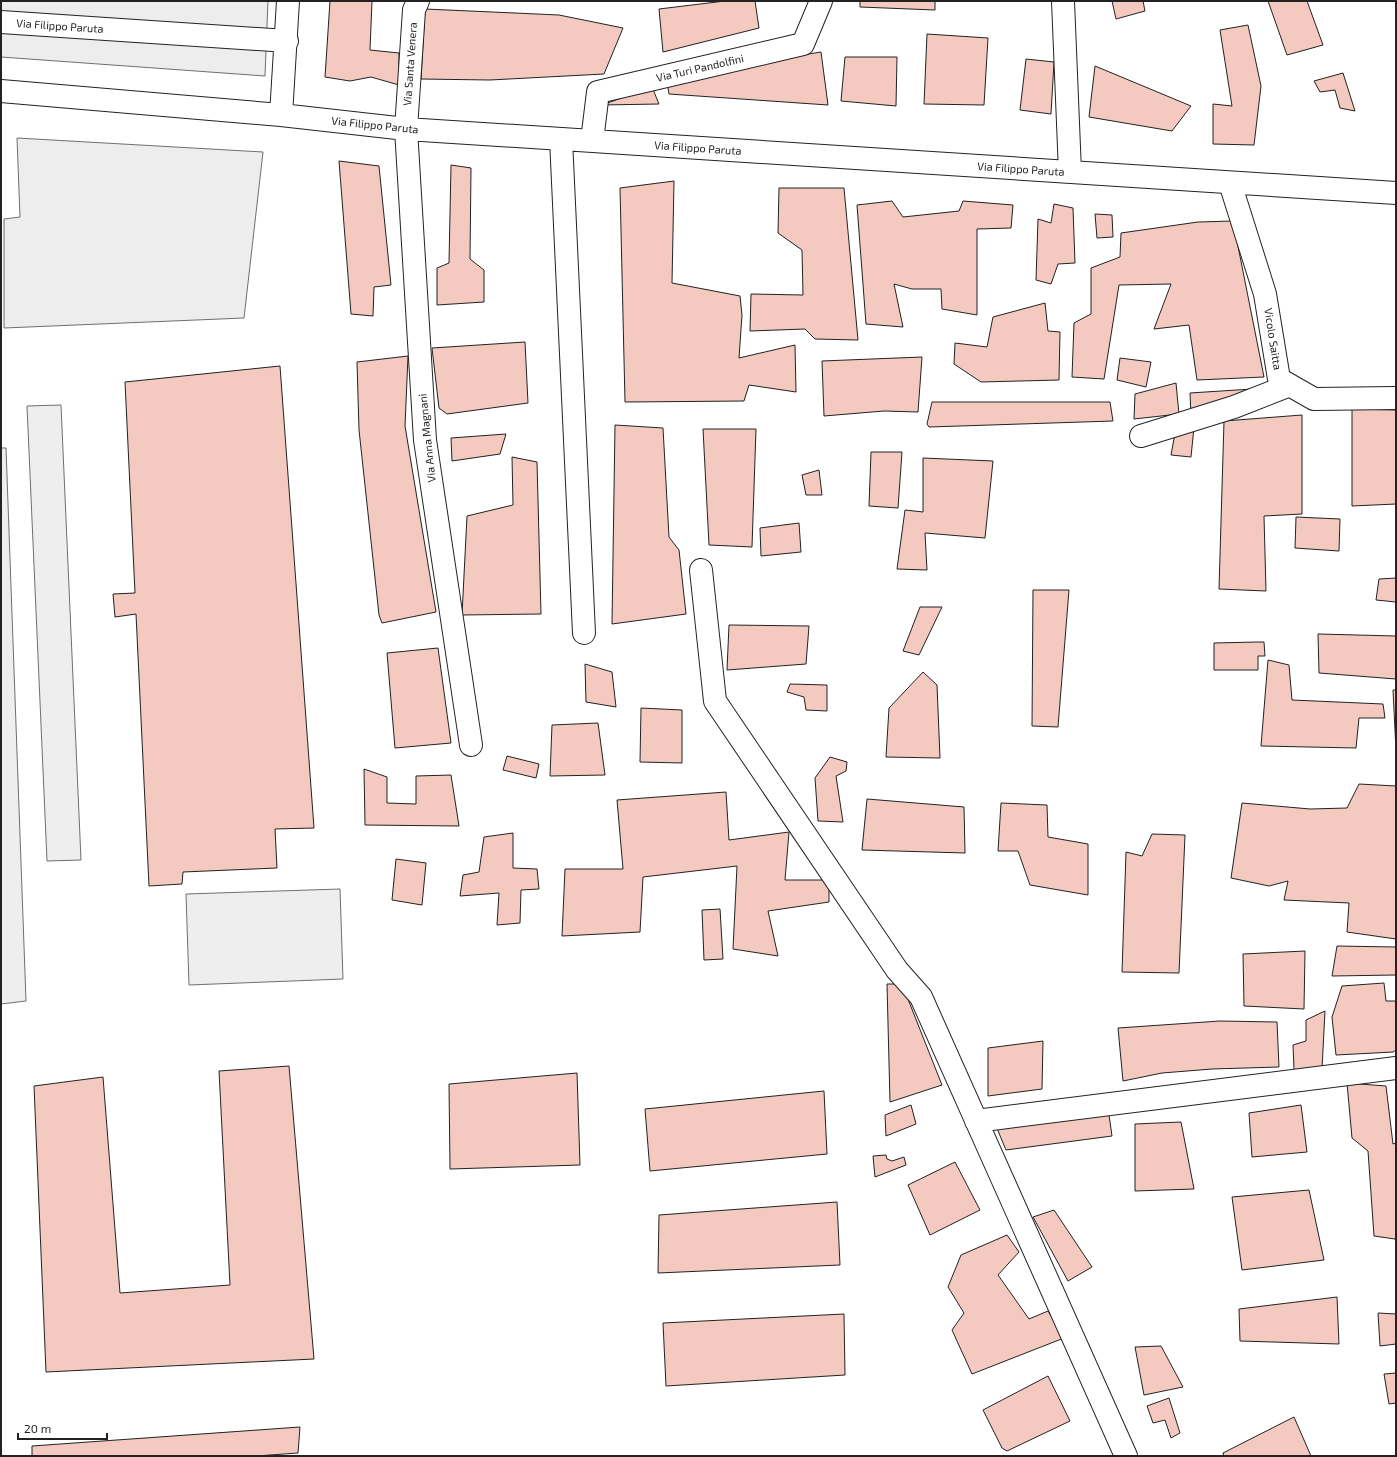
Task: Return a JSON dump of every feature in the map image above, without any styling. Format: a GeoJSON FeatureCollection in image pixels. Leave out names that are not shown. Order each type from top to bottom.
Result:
{"type":"FeatureCollection","features":[{"type":"Feature","properties":{"kind":"street"},"geometry":{"type":"LineString","coordinates":[[280,115],[287,41],[288,1]]}},
{"type":"Feature","properties":{"kind":"street","name":"Via Santa Venera"},"geometry":{"type":"LineString","coordinates":[[406,129],[414,10],[418,1]]}},
{"type":"Feature","properties":{"kind":"street","name":"Via Turi Pandolfini"},"geometry":{"type":"LineString","coordinates":[[592,141],[598,92],[803,44],[821,1]]}},
{"type":"Feature","properties":{"kind":"street"},"geometry":{"type":"LineString","coordinates":[[1063,1],[1070,172]]}},
{"type":"Feature","properties":{"kind":"street","name":"Via Filippo Paruta"},"geometry":{"type":"LineString","coordinates":[[1,22],[287,41]]}},
{"type":"Feature","properties":{"kind":"street","name":"Via Filippo Paruta"},"geometry":{"type":"LineString","coordinates":[[1,91],[280,115],[406,129],[1396,193]]}},
{"type":"Feature","properties":{"kind":"street","name":"Via Anna Magnani"},"geometry":{"type":"LineString","coordinates":[[406,129],[426,440],[471,744]]}},
{"type":"Feature","properties":{"kind":"street"},"geometry":{"type":"LineString","coordinates":[[561,139],[584,633]]}},
{"type":"Feature","properties":{"kind":"street","name":"Vicolo Saitta"},"geometry":{"type":"LineString","coordinates":[[1230,183],[1265,294],[1279,379],[1314,399],[1396,398]]}},
{"type":"Feature","properties":{"kind":"street"},"geometry":{"type":"LineString","coordinates":[[1140,436],[1234,407],[1290,385]]}},
{"type":"Feature","properties":{"kind":"street"},"geometry":{"type":"LineString","coordinates":[[701,570],[716,701],[897,970],[921,998],[1126,1456]]}},
{"type":"Feature","properties":{"kind":"street"},"geometry":{"type":"LineString","coordinates":[[976,1121],[1396,1068]]}},
{"type":"Feature","properties":{"kind":"shaded area"},"geometry":{"type":"Polygon","coordinates":[[[1,1],[268,1],[265,76],[1,57],[1,1]]]}},
{"type":"Feature","properties":{"kind":"shaded area"},"geometry":{"type":"Polygon","coordinates":[[[17,138],[263,152],[244,318],[4,328],[4,219],[20,217],[17,138]]]}},
{"type":"Feature","properties":{"kind":"shaded area"},"geometry":{"type":"Polygon","coordinates":[[[61,405],[81,860],[47,861],[27,406],[61,405]]]}},
{"type":"Feature","properties":{"kind":"shaded area"},"geometry":{"type":"Polygon","coordinates":[[[1,448],[6,448],[26,1001],[1,1004],[1,448]]]}},
{"type":"Feature","properties":{"kind":"shaded area"},"geometry":{"type":"Polygon","coordinates":[[[340,889],[343,979],[189,985],[186,894],[340,889]]]}},
{"type":"Feature","properties":{"kind":"building"},"geometry":{"type":"Polygon","coordinates":[[[330,1],[372,1],[370,50],[399,53],[399,85],[371,77],[350,81],[325,77],[330,1]]]}},
{"type":"Feature","properties":{"kind":"building"},"geometry":{"type":"Polygon","coordinates":[[[725,1],[755,1],[759,28],[663,52],[659,9],[725,1]]]}},
{"type":"Feature","properties":{"kind":"building"},"geometry":{"type":"Polygon","coordinates":[[[860,1],[935,1],[935,10],[860,7],[860,1]]]}},
{"type":"Feature","properties":{"kind":"building"},"geometry":{"type":"Polygon","coordinates":[[[1112,1],[1143,1],[1145,11],[1116,19],[1112,1]]]}},
{"type":"Feature","properties":{"kind":"building"},"geometry":{"type":"Polygon","coordinates":[[[1268,1],[1307,1],[1323,45],[1287,55],[1268,1]]]}},
{"type":"Feature","properties":{"kind":"building"},"geometry":{"type":"Polygon","coordinates":[[[425,9],[559,15],[623,28],[604,74],[490,80],[421,79],[425,9]]]}},
{"type":"Feature","properties":{"kind":"building"},"geometry":{"type":"Polygon","coordinates":[[[1248,25],[1261,86],[1254,145],[1213,144],[1213,104],[1232,106],[1220,30],[1248,25]]]}},
{"type":"Feature","properties":{"kind":"building"},"geometry":{"type":"Polygon","coordinates":[[[927,34],[988,38],[984,105],[924,104],[927,34]]]}},
{"type":"Feature","properties":{"kind":"building"},"geometry":{"type":"Polygon","coordinates":[[[821,52],[828,105],[669,94],[666,77],[821,52]]]}},
{"type":"Feature","properties":{"kind":"building"},"geometry":{"type":"Polygon","coordinates":[[[845,57],[897,57],[896,106],[841,101],[845,57]]]}},
{"type":"Feature","properties":{"kind":"building"},"geometry":{"type":"Polygon","coordinates":[[[1026,59],[1054,62],[1051,114],[1020,110],[1026,59]]]}},
{"type":"Feature","properties":{"kind":"building"},"geometry":{"type":"Polygon","coordinates":[[[1095,66],[1191,106],[1172,131],[1089,117],[1095,66]]]}},
{"type":"Feature","properties":{"kind":"building"},"geometry":{"type":"Polygon","coordinates":[[[1343,73],[1355,111],[1340,108],[1335,90],[1320,92],[1314,81],[1343,73]]]}},
{"type":"Feature","properties":{"kind":"building"},"geometry":{"type":"Polygon","coordinates":[[[652,87],[659,104],[602,105],[652,87]]]}},
{"type":"Feature","properties":{"kind":"building"},"geometry":{"type":"Polygon","coordinates":[[[339,161],[379,166],[391,285],[374,287],[373,316],[351,314],[339,161]]]}},
{"type":"Feature","properties":{"kind":"building"},"geometry":{"type":"Polygon","coordinates":[[[451,165],[471,168],[470,259],[484,270],[484,302],[437,305],[437,268],[449,263],[451,165]]]}},
{"type":"Feature","properties":{"kind":"building"},"geometry":{"type":"Polygon","coordinates":[[[674,181],[672,283],[740,296],[742,315],[739,358],[795,345],[796,392],[749,385],[744,401],[625,402],[620,188],[674,181]]]}},
{"type":"Feature","properties":{"kind":"building"},"geometry":{"type":"Polygon","coordinates":[[[779,188],[844,188],[858,340],[815,339],[805,329],[750,331],[751,294],[803,295],[802,250],[778,233],[779,188]]]}},
{"type":"Feature","properties":{"kind":"building"},"geometry":{"type":"Polygon","coordinates":[[[892,201],[903,217],[959,211],[963,201],[1013,205],[1011,228],[977,229],[977,315],[942,309],[941,289],[912,289],[894,284],[903,327],[866,324],[857,205],[892,201]]]}},
{"type":"Feature","properties":{"kind":"building"},"geometry":{"type":"Polygon","coordinates":[[[1054,204],[1073,208],[1075,263],[1058,264],[1051,284],[1036,280],[1038,219],[1051,223],[1054,204]]]}},
{"type":"Feature","properties":{"kind":"building"},"geometry":{"type":"Polygon","coordinates":[[[1095,214],[1112,215],[1113,237],[1097,238],[1095,214]]]}},
{"type":"Feature","properties":{"kind":"building"},"geometry":{"type":"Polygon","coordinates":[[[1233,221],[1264,377],[1197,380],[1189,325],[1154,329],[1171,284],[1119,285],[1104,379],[1072,377],[1074,323],[1091,314],[1091,268],[1120,257],[1121,233],[1198,222],[1233,221]]]}},
{"type":"Feature","properties":{"kind":"building"},"geometry":{"type":"Polygon","coordinates":[[[1045,303],[1048,331],[1060,332],[1059,380],[981,382],[954,364],[955,343],[987,347],[993,317],[1045,303]]]}},
{"type":"Feature","properties":{"kind":"building"},"geometry":{"type":"Polygon","coordinates":[[[525,342],[528,403],[447,414],[439,408],[432,348],[525,342]]]}},
{"type":"Feature","properties":{"kind":"building"},"geometry":{"type":"Polygon","coordinates":[[[408,356],[405,426],[436,612],[382,623],[379,615],[359,430],[357,362],[408,356]]]}},
{"type":"Feature","properties":{"kind":"building"},"geometry":{"type":"Polygon","coordinates":[[[922,357],[918,412],[884,411],[824,416],[822,361],[922,357]]]}},
{"type":"Feature","properties":{"kind":"building"},"geometry":{"type":"Polygon","coordinates":[[[1120,358],[1151,362],[1146,387],[1117,380],[1120,358]]]}},
{"type":"Feature","properties":{"kind":"building"},"geometry":{"type":"Polygon","coordinates":[[[280,366],[314,828],[275,829],[277,868],[183,872],[182,884],[149,886],[136,614],[115,617],[113,594],[135,593],[125,382],[280,366]]]}},
{"type":"Feature","properties":{"kind":"building"},"geometry":{"type":"Polygon","coordinates":[[[1176,383],[1179,414],[1134,419],[1135,394],[1176,383]]]}},
{"type":"Feature","properties":{"kind":"building"},"geometry":{"type":"Polygon","coordinates":[[[1252,389],[1191,417],[1190,393],[1252,389]]]}},
{"type":"Feature","properties":{"kind":"building"},"geometry":{"type":"Polygon","coordinates":[[[932,402],[1110,402],[1113,421],[929,427],[927,424],[932,402]]]}},
{"type":"Feature","properties":{"kind":"building"},"geometry":{"type":"Polygon","coordinates":[[[1352,409],[1396,410],[1396,504],[1352,506],[1352,409]]]}},
{"type":"Feature","properties":{"kind":"building"},"geometry":{"type":"Polygon","coordinates":[[[1302,415],[1302,514],[1264,516],[1266,591],[1219,589],[1224,421],[1302,415]]]}},
{"type":"Feature","properties":{"kind":"building"},"geometry":{"type":"Polygon","coordinates":[[[615,425],[663,428],[669,537],[679,550],[686,614],[612,624],[615,425]]]}},
{"type":"Feature","properties":{"kind":"building"},"geometry":{"type":"Polygon","coordinates":[[[1194,427],[1191,457],[1171,455],[1175,433],[1194,427]]]}},
{"type":"Feature","properties":{"kind":"building"},"geometry":{"type":"Polygon","coordinates":[[[703,429],[756,429],[752,547],[709,545],[703,429]]]}},
{"type":"Feature","properties":{"kind":"building"},"geometry":{"type":"Polygon","coordinates":[[[506,434],[500,454],[452,461],[451,438],[506,434]]]}},
{"type":"Feature","properties":{"kind":"building"},"geometry":{"type":"Polygon","coordinates":[[[871,452],[902,452],[898,508],[869,506],[871,452]]]}},
{"type":"Feature","properties":{"kind":"building"},"geometry":{"type":"Polygon","coordinates":[[[512,457],[537,462],[541,614],[462,615],[467,516],[513,505],[512,457]]]}},
{"type":"Feature","properties":{"kind":"building"},"geometry":{"type":"Polygon","coordinates":[[[923,458],[993,461],[985,538],[925,533],[927,570],[897,569],[905,510],[923,512],[923,458]]]}},
{"type":"Feature","properties":{"kind":"building"},"geometry":{"type":"Polygon","coordinates":[[[819,470],[822,495],[806,495],[802,475],[819,470]]]}},
{"type":"Feature","properties":{"kind":"building"},"geometry":{"type":"Polygon","coordinates":[[[1296,517],[1340,519],[1339,551],[1295,548],[1296,517]]]}},
{"type":"Feature","properties":{"kind":"building"},"geometry":{"type":"Polygon","coordinates":[[[799,523],[801,552],[761,556],[760,528],[799,523]]]}},
{"type":"Feature","properties":{"kind":"building"},"geometry":{"type":"Polygon","coordinates":[[[1396,578],[1396,602],[1376,600],[1379,579],[1396,578]]]}},
{"type":"Feature","properties":{"kind":"building"},"geometry":{"type":"Polygon","coordinates":[[[1033,590],[1069,590],[1058,727],[1032,726],[1033,590]]]}},
{"type":"Feature","properties":{"kind":"building"},"geometry":{"type":"Polygon","coordinates":[[[920,607],[942,607],[919,655],[903,651],[920,607]]]}},
{"type":"Feature","properties":{"kind":"building"},"geometry":{"type":"Polygon","coordinates":[[[729,625],[809,626],[806,664],[727,670],[729,625]]]}},
{"type":"Feature","properties":{"kind":"building"},"geometry":{"type":"Polygon","coordinates":[[[1318,634],[1396,636],[1396,679],[1319,673],[1318,634]]]}},
{"type":"Feature","properties":{"kind":"building"},"geometry":{"type":"Polygon","coordinates":[[[1264,642],[1265,656],[1258,656],[1258,670],[1214,670],[1214,643],[1264,642]]]}},
{"type":"Feature","properties":{"kind":"building"},"geometry":{"type":"Polygon","coordinates":[[[438,648],[451,743],[395,748],[387,653],[438,648]]]}},
{"type":"Feature","properties":{"kind":"building"},"geometry":{"type":"Polygon","coordinates":[[[1268,660],[1289,665],[1292,700],[1383,704],[1385,718],[1359,718],[1356,748],[1261,746],[1268,660]]]}},
{"type":"Feature","properties":{"kind":"building"},"geometry":{"type":"Polygon","coordinates":[[[585,664],[612,672],[616,707],[586,702],[585,664]]]}},
{"type":"Feature","properties":{"kind":"building"},"geometry":{"type":"Polygon","coordinates":[[[923,672],[937,685],[940,758],[886,757],[889,708],[923,672]]]}},
{"type":"Feature","properties":{"kind":"building"},"geometry":{"type":"Polygon","coordinates":[[[790,684],[827,685],[827,711],[806,710],[804,697],[787,692],[790,684]]]}},
{"type":"Feature","properties":{"kind":"building"},"geometry":{"type":"Polygon","coordinates":[[[1393,690],[1396,690],[1396,751],[1393,690]]]}},
{"type":"Feature","properties":{"kind":"building"},"geometry":{"type":"Polygon","coordinates":[[[641,708],[682,710],[682,763],[640,762],[641,708]]]}},
{"type":"Feature","properties":{"kind":"building"},"geometry":{"type":"Polygon","coordinates":[[[598,723],[605,775],[550,776],[552,725],[598,723]]]}},
{"type":"Feature","properties":{"kind":"building"},"geometry":{"type":"Polygon","coordinates":[[[507,756],[539,764],[536,778],[503,770],[507,756]]]}},
{"type":"Feature","properties":{"kind":"building"},"geometry":{"type":"Polygon","coordinates":[[[830,757],[847,762],[846,771],[836,776],[843,822],[818,821],[815,778],[830,757]]]}},
{"type":"Feature","properties":{"kind":"building"},"geometry":{"type":"Polygon","coordinates":[[[364,769],[387,777],[387,803],[416,804],[416,776],[451,775],[459,826],[365,825],[364,769]]]}},
{"type":"Feature","properties":{"kind":"building"},"geometry":{"type":"Polygon","coordinates":[[[1359,784],[1396,786],[1396,939],[1347,932],[1349,903],[1284,900],[1288,881],[1269,886],[1231,878],[1242,803],[1310,809],[1347,808],[1359,784]]]}},
{"type":"Feature","properties":{"kind":"building"},"geometry":{"type":"Polygon","coordinates":[[[726,792],[729,840],[789,832],[785,880],[829,880],[829,902],[768,911],[778,956],[733,949],[737,866],[643,877],[640,932],[562,936],[565,869],[623,869],[617,800],[726,792]]]}},
{"type":"Feature","properties":{"kind":"building"},"geometry":{"type":"Polygon","coordinates":[[[867,799],[964,807],[965,853],[862,850],[867,799]]]}},
{"type":"Feature","properties":{"kind":"building"},"geometry":{"type":"Polygon","coordinates":[[[1001,803],[1047,805],[1048,837],[1088,844],[1088,895],[1030,885],[1018,851],[998,851],[1001,803]]]}},
{"type":"Feature","properties":{"kind":"building"},"geometry":{"type":"Polygon","coordinates":[[[513,833],[513,868],[537,869],[539,889],[521,890],[520,923],[497,925],[499,893],[460,896],[463,875],[479,872],[484,837],[513,833]]]}},
{"type":"Feature","properties":{"kind":"building"},"geometry":{"type":"Polygon","coordinates":[[[1152,834],[1185,835],[1179,973],[1122,972],[1126,852],[1142,856],[1152,834]]]}},
{"type":"Feature","properties":{"kind":"building"},"geometry":{"type":"Polygon","coordinates":[[[396,859],[426,863],[422,905],[392,900],[396,859]]]}},
{"type":"Feature","properties":{"kind":"building"},"geometry":{"type":"Polygon","coordinates":[[[720,909],[723,959],[704,960],[702,910],[720,909]]]}},
{"type":"Feature","properties":{"kind":"building"},"geometry":{"type":"Polygon","coordinates":[[[1337,946],[1396,947],[1396,975],[1332,976],[1337,946]]]}},
{"type":"Feature","properties":{"kind":"building"},"geometry":{"type":"Polygon","coordinates":[[[1305,951],[1304,1009],[1244,1006],[1243,954],[1305,951]]]}},
{"type":"Feature","properties":{"kind":"building"},"geometry":{"type":"Polygon","coordinates":[[[1384,983],[1386,1001],[1396,1001],[1396,1050],[1393,1052],[1336,1055],[1332,1017],[1342,986],[1384,983]]]}},
{"type":"Feature","properties":{"kind":"building"},"geometry":{"type":"Polygon","coordinates":[[[887,984],[902,984],[942,1085],[890,1102],[887,984]]]}},
{"type":"Feature","properties":{"kind":"building"},"geometry":{"type":"Polygon","coordinates":[[[1325,1011],[1322,1069],[1294,1070],[1293,1045],[1306,1041],[1306,1020],[1325,1011]]]}},
{"type":"Feature","properties":{"kind":"building"},"geometry":{"type":"Polygon","coordinates":[[[1220,1021],[1277,1022],[1279,1067],[1212,1069],[1162,1073],[1123,1081],[1118,1028],[1220,1021]]]}},
{"type":"Feature","properties":{"kind":"building"},"geometry":{"type":"Polygon","coordinates":[[[1043,1041],[1042,1089],[988,1096],[988,1048],[1043,1041]]]}},
{"type":"Feature","properties":{"kind":"building"},"geometry":{"type":"Polygon","coordinates":[[[289,1066],[314,1359],[46,1372],[34,1086],[103,1077],[120,1293],[230,1285],[219,1071],[289,1066]]]}},
{"type":"Feature","properties":{"kind":"building"},"geometry":{"type":"Polygon","coordinates":[[[577,1073],[580,1165],[450,1169],[449,1084],[577,1073]]]}},
{"type":"Feature","properties":{"kind":"building"},"geometry":{"type":"Polygon","coordinates":[[[1347,1083],[1386,1086],[1393,1144],[1396,1143],[1396,1242],[1395,1239],[1374,1236],[1368,1151],[1352,1138],[1347,1083]]]}},
{"type":"Feature","properties":{"kind":"building"},"geometry":{"type":"Polygon","coordinates":[[[824,1091],[827,1154],[650,1171],[645,1109],[824,1091]]]}},
{"type":"Feature","properties":{"kind":"building"},"geometry":{"type":"Polygon","coordinates":[[[911,1105],[916,1124],[886,1136],[885,1115],[911,1105]]]}},
{"type":"Feature","properties":{"kind":"building"},"geometry":{"type":"Polygon","coordinates":[[[1301,1105],[1307,1152],[1252,1157],[1249,1113],[1301,1105]]]}},
{"type":"Feature","properties":{"kind":"building"},"geometry":{"type":"Polygon","coordinates":[[[1109,1115],[1112,1136],[1006,1150],[996,1126],[1109,1115]]]}},
{"type":"Feature","properties":{"kind":"building"},"geometry":{"type":"Polygon","coordinates":[[[1181,1122],[1194,1189],[1135,1191],[1135,1124],[1181,1122]]]}},
{"type":"Feature","properties":{"kind":"building"},"geometry":{"type":"Polygon","coordinates":[[[886,1155],[887,1159],[892,1161],[904,1157],[906,1165],[875,1177],[873,1156],[886,1155]]]}},
{"type":"Feature","properties":{"kind":"building"},"geometry":{"type":"Polygon","coordinates":[[[955,1162],[980,1210],[930,1235],[908,1185],[955,1162]]]}},
{"type":"Feature","properties":{"kind":"building"},"geometry":{"type":"Polygon","coordinates":[[[1309,1190],[1324,1260],[1242,1270],[1232,1197],[1309,1190]]]}},
{"type":"Feature","properties":{"kind":"building"},"geometry":{"type":"Polygon","coordinates":[[[837,1202],[840,1265],[658,1273],[659,1215],[837,1202]]]}},
{"type":"Feature","properties":{"kind":"building"},"geometry":{"type":"Polygon","coordinates":[[[1054,1210],[1092,1267],[1068,1281],[1033,1217],[1054,1210]]]}},
{"type":"Feature","properties":{"kind":"building"},"geometry":{"type":"Polygon","coordinates":[[[1007,1235],[1019,1252],[998,1275],[1029,1319],[1048,1311],[1064,1338],[972,1374],[952,1330],[964,1313],[948,1287],[961,1255],[1007,1235]]]}},
{"type":"Feature","properties":{"kind":"building"},"geometry":{"type":"Polygon","coordinates":[[[1337,1297],[1339,1344],[1240,1341],[1239,1309],[1337,1297]]]}},
{"type":"Feature","properties":{"kind":"building"},"geometry":{"type":"Polygon","coordinates":[[[1378,1313],[1396,1314],[1396,1344],[1380,1346],[1378,1313]]]}},
{"type":"Feature","properties":{"kind":"building"},"geometry":{"type":"Polygon","coordinates":[[[844,1314],[845,1375],[666,1386],[663,1323],[844,1314]]]}},
{"type":"Feature","properties":{"kind":"building"},"geometry":{"type":"Polygon","coordinates":[[[1161,1346],[1183,1387],[1144,1395],[1135,1347],[1161,1346]]]}},
{"type":"Feature","properties":{"kind":"building"},"geometry":{"type":"Polygon","coordinates":[[[1396,1373],[1396,1403],[1389,1404],[1384,1374],[1396,1373]]]}},
{"type":"Feature","properties":{"kind":"building"},"geometry":{"type":"Polygon","coordinates":[[[1048,1376],[1070,1421],[1007,1451],[1002,1448],[983,1410],[1048,1376]]]}},
{"type":"Feature","properties":{"kind":"building"},"geometry":{"type":"Polygon","coordinates":[[[1169,1398],[1180,1433],[1171,1438],[1165,1420],[1153,1423],[1147,1406],[1169,1398]]]}},
{"type":"Feature","properties":{"kind":"building"},"geometry":{"type":"Polygon","coordinates":[[[1294,1417],[1311,1456],[1224,1456],[1223,1453],[1294,1417]]]}},
{"type":"Feature","properties":{"kind":"building"},"geometry":{"type":"Polygon","coordinates":[[[300,1427],[298,1453],[256,1456],[32,1456],[32,1446],[300,1427]]]}}]}
